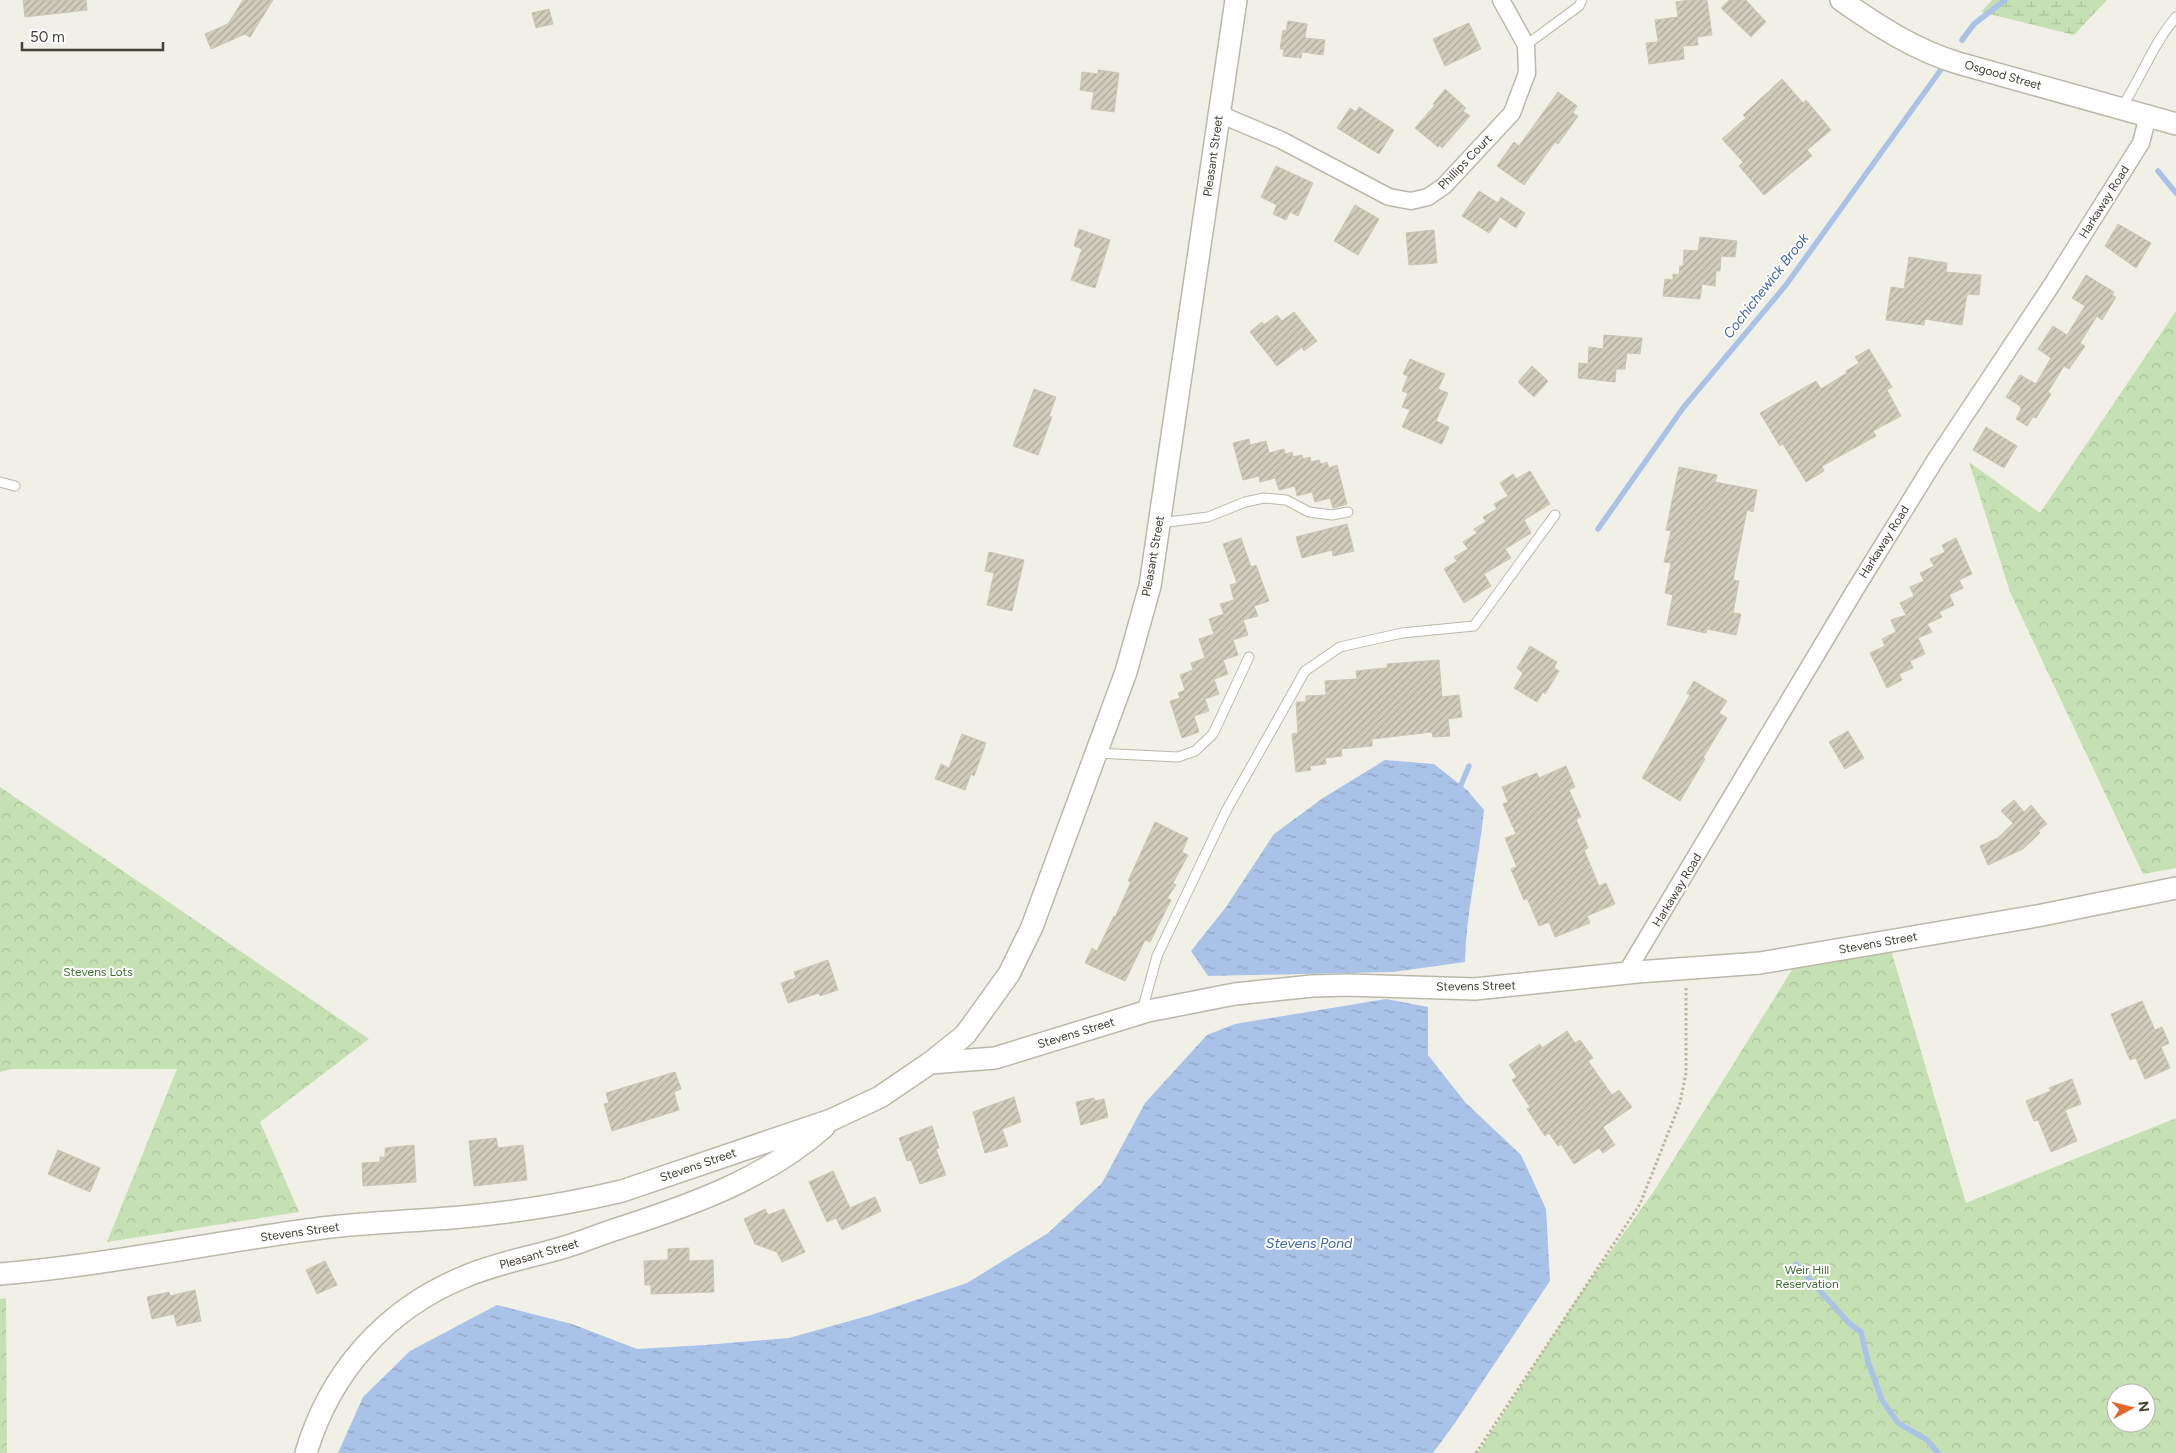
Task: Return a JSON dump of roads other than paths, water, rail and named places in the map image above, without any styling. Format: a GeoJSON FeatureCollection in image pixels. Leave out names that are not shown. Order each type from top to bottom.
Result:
{"type":"FeatureCollection","features":[{"type":"Feature","properties":{"kind":"street","name":"Pleasant Street"},"geometry":{"type":"LineString","coordinates":[[930,1063],[965,1035],[1009,974],[1032,927],[1126,672],[1150,586],[1236,0]]}},
{"type":"Feature","properties":{"kind":"street","name":"Phillips Court"},"geometry":{"type":"LineString","coordinates":[[1219,114],[1281,140],[1389,197],[1411,201],[1428,197],[1444,186],[1512,113],[1527,72],[1526,45],[1501,0]]}},
{"type":"Feature","properties":{"kind":"street","name":"Osgood Street"},"geometry":{"type":"LineString","coordinates":[[1841,0],[1873,23],[1899,38],[1950,60],[2176,124]]}},
{"type":"Feature","properties":{"kind":"street","name":"Harkaway Road"},"geometry":{"type":"LineString","coordinates":[[1626,973],[1855,590],[1936,459],[2051,286],[2137,150],[2146,131],[2148,116]]}},
{"type":"Feature","properties":{"kind":"street","name":"Stevens Street"},"geometry":{"type":"LineString","coordinates":[[0,1274],[71,1267],[321,1228],[536,1209],[622,1192],[831,1120],[880,1097],[930,1063],[995,1058],[1141,1014],[1235,994],[1312,986],[1348,985],[1475,989],[1626,973],[1760,963],[2037,916],[2176,888]]}},
{"type":"Feature","properties":{"kind":"street","name":"Pleasant Street"},"geometry":{"type":"LineString","coordinates":[[306,1453],[324,1407],[346,1369],[374,1334],[399,1313],[432,1292],[465,1276],[567,1246],[707,1198],[743,1182],[788,1154],[808,1141],[831,1120]]}},
{"type":"Feature","properties":{"kind":"lane"},"geometry":{"type":"LineString","coordinates":[[1526,45],[1579,6],[1582,0]]}},
{"type":"Feature","properties":{"kind":"lane"},"geometry":{"type":"LineString","coordinates":[[2120,109],[2129,96],[2162,33],[2176,17]]}},
{"type":"Feature","properties":{"kind":"lane"},"geometry":{"type":"LineString","coordinates":[[0,482],[15,486]]}},
{"type":"Feature","properties":{"kind":"lane"},"geometry":{"type":"LineString","coordinates":[[1159,523],[1208,517],[1245,502],[1264,498],[1286,500],[1309,512],[1332,516],[1348,512]]}},
{"type":"Feature","properties":{"kind":"lane"},"geometry":{"type":"LineString","coordinates":[[1141,1014],[1158,956],[1226,811],[1305,671],[1340,647],[1402,633],[1474,626],[1555,515]]}},
{"type":"Feature","properties":{"kind":"lane"},"geometry":{"type":"LineString","coordinates":[[1096,753],[1178,757],[1195,751],[1213,734],[1250,657]]}},
{"type":"Feature","properties":{"kind":"water"},"geometry":{"type":"Polygon","coordinates":[[[1385,760],[1434,764],[1467,790],[1484,810],[1468,924],[1465,962],[1393,972],[1208,976],[1191,951],[1226,907],[1274,834],[1323,798],[1385,760]]]}},
{"type":"Feature","properties":{"kind":"water","name":"Stevens Pond"},"geometry":{"type":"Polygon","coordinates":[[[1386,999],[1428,1007],[1428,1055],[1465,1102],[1521,1155],[1546,1209],[1550,1281],[1433,1453],[338,1453],[363,1397],[410,1351],[497,1305],[572,1324],[637,1349],[789,1338],[871,1315],[967,1283],[1048,1233],[1102,1183],[1145,1103],[1207,1035],[1235,1024],[1386,999]]]}},
{"type":"Feature","properties":{"kind":"waterway","name":"Cochichewick Brook"},"geometry":{"type":"LineString","coordinates":[[1962,40],[1974,24],[2005,0]]}},
{"type":"Feature","properties":{"kind":"waterway","name":"Cochichewick Brook"},"geometry":{"type":"LineString","coordinates":[[1598,529],[1683,408],[1786,285],[1945,64]]}},
{"type":"Feature","properties":{"kind":"waterway"},"geometry":{"type":"LineString","coordinates":[[2158,171],[2176,193]]}},
{"type":"Feature","properties":{"kind":"waterway"},"geometry":{"type":"LineString","coordinates":[[1458,792],[1469,766]]}},
{"type":"Feature","properties":{"kind":"waterway"},"geometry":{"type":"LineString","coordinates":[[1796,1264],[1848,1322],[1861,1332],[1868,1362],[1882,1400],[1898,1423],[1927,1440],[1938,1453]]}},
{"type":"Feature","properties":{"kind":"park label","name":"Stevens Lots"},"geometry":{"type":"Point","coordinates":[98,972]}},
{"type":"Feature","properties":{"kind":"park label","name":"Weir Hill Reservation"},"geometry":{"type":"Point","coordinates":[1807,1277]}}]}
